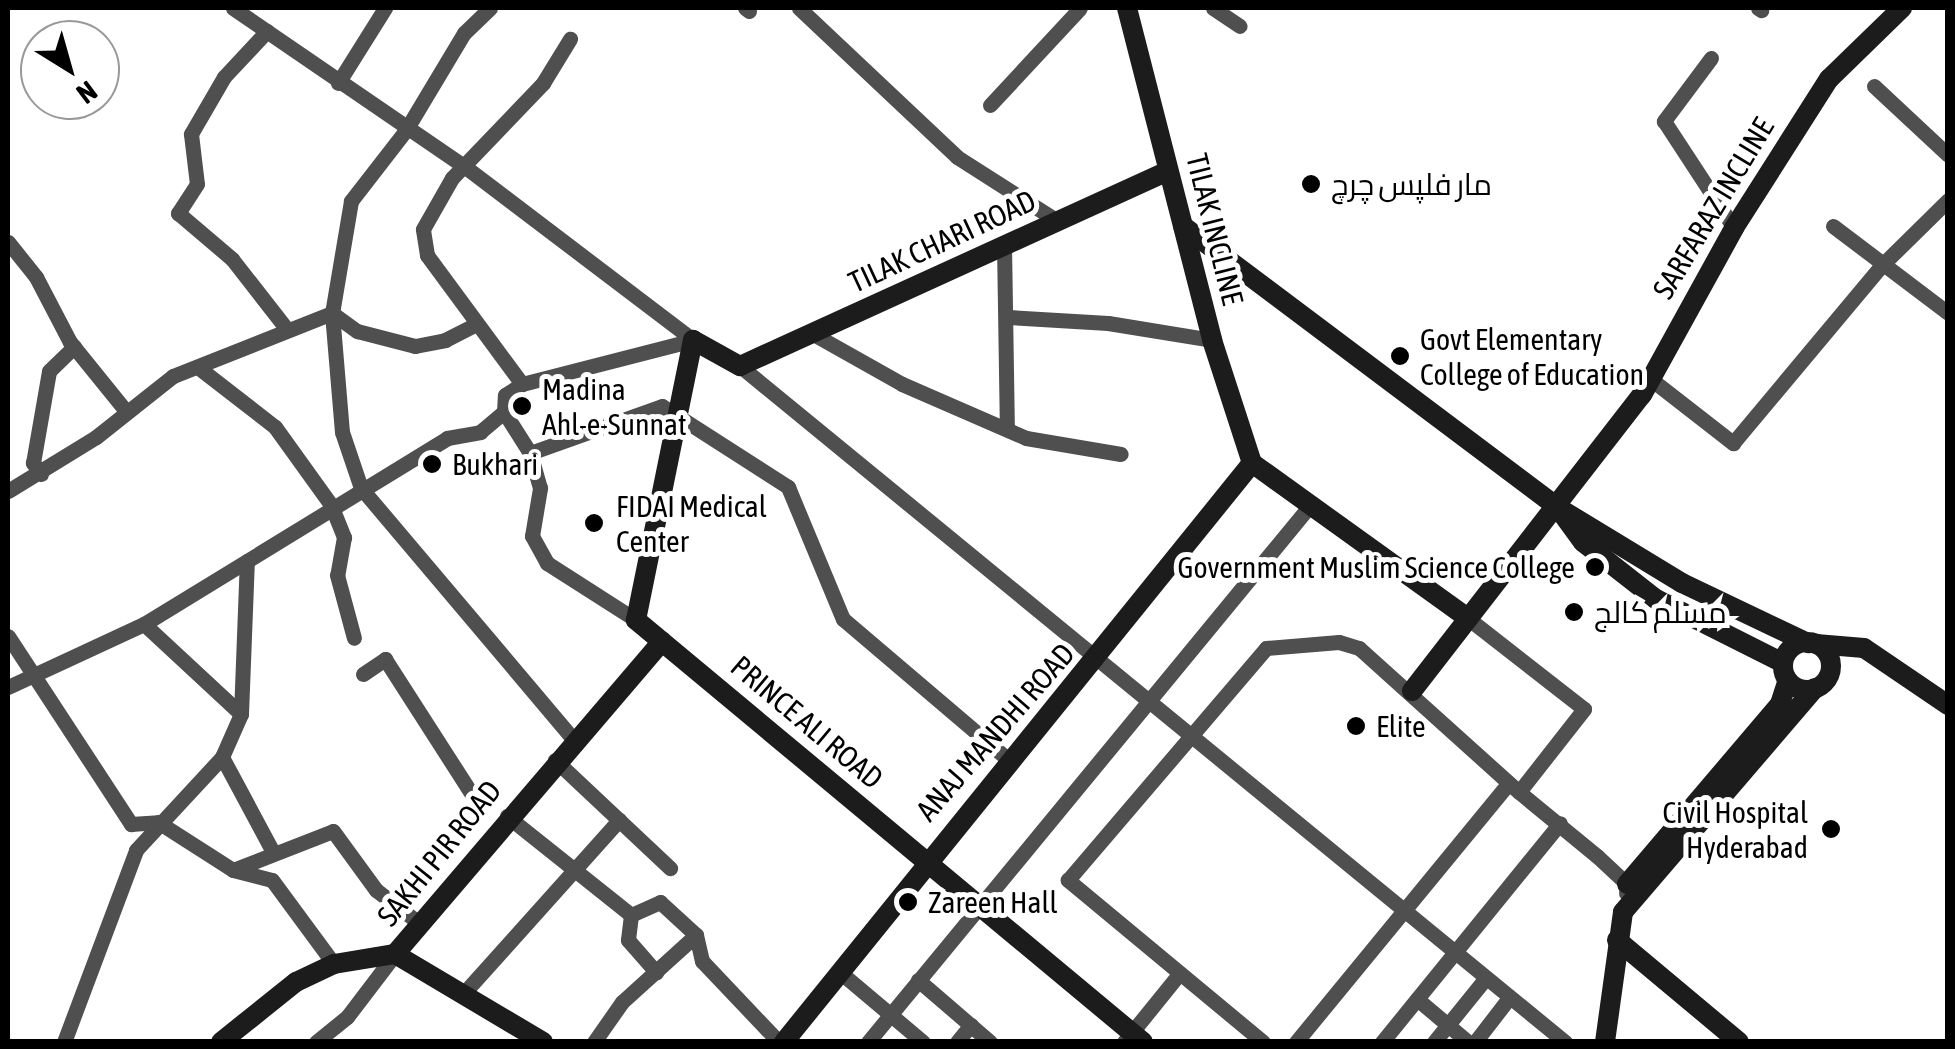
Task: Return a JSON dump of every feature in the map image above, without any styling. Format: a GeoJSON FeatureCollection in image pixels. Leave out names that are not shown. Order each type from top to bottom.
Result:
{"type":"FeatureCollection","features":[{"type":"Feature","properties":{"kind":"street"},"geometry":{"type":"LineString","coordinates":[[233,8],[406,130],[464,166],[693,340],[740,366],[1146,704],[1565,1042]]}},
{"type":"Feature","properties":{"kind":"street"},"geometry":{"type":"LineString","coordinates":[[338,83],[385,8]]}},
{"type":"Feature","properties":{"kind":"street"},"geometry":{"type":"LineString","coordinates":[[490,8],[430,82],[406,130],[351,201],[332,312],[342,432],[360,488],[574,740]]}},
{"type":"Feature","properties":{"kind":"street"},"geometry":{"type":"LineString","coordinates":[[798,8],[957,157],[1056,220]]}},
{"type":"Feature","properties":{"kind":"street"},"geometry":{"type":"LineString","coordinates":[[990,105],[1080,8]]}},
{"type":"Feature","properties":{"kind":"street","name":"TILAK INCLINE"},"geometry":{"type":"LineString","coordinates":[[1127,8],[1212,340],[1252,464]]}},
{"type":"Feature","properties":{"kind":"street"},"geometry":{"type":"LineString","coordinates":[[1214,8],[1240,26]]}},
{"type":"Feature","properties":{"kind":"street","name":"SARFARAZ INCLINE"},"geometry":{"type":"LineString","coordinates":[[1412,692],[1466,616],[1557,507],[1652,380],[1734,228],[1829,78],[1902,8]]}},
{"type":"Feature","properties":{"kind":"street"},"geometry":{"type":"LineString","coordinates":[[267,31],[224,77],[191,134],[196,184],[178,213],[232,260],[286,328]]}},
{"type":"Feature","properties":{"kind":"street"},"geometry":{"type":"LineString","coordinates":[[522,384],[428,255],[423,229],[464,166],[543,83],[570,39]]}},
{"type":"Feature","properties":{"kind":"street"},"geometry":{"type":"LineString","coordinates":[[1711,58],[1664,121],[1734,228]]}},
{"type":"Feature","properties":{"kind":"street"},"geometry":{"type":"LineString","coordinates":[[1874,86],[1948,155]]}},
{"type":"Feature","properties":{"kind":"street","name":"TILAK CHARI ROAD"},"geometry":{"type":"LineString","coordinates":[[740,366],[1168,170]]}},
{"type":"Feature","properties":{"kind":"street"},"geometry":{"type":"LineString","coordinates":[[1652,380],[1733,443],[1880,266],[1948,200]]}},
{"type":"Feature","properties":{"kind":"street"},"geometry":{"type":"LineString","coordinates":[[1183,226],[1557,507],[1682,582],[1826,652],[1830,670]]}},
{"type":"Feature","properties":{"kind":"street"},"geometry":{"type":"LineString","coordinates":[[1834,226],[1880,266],[1948,313]]}},
{"type":"Feature","properties":{"kind":"street"},"geometry":{"type":"LineString","coordinates":[[8,242],[36,277],[74,347],[124,410]]}},
{"type":"Feature","properties":{"kind":"street"},"geometry":{"type":"LineString","coordinates":[[1004,244],[1007,429]]}},
{"type":"Feature","properties":{"kind":"street"},"geometry":{"type":"LineString","coordinates":[[8,492],[40,474],[173,376],[332,312]]}},
{"type":"Feature","properties":{"kind":"street"},"geometry":{"type":"LineString","coordinates":[[332,312],[357,331],[415,346],[446,340],[476,324]]}},
{"type":"Feature","properties":{"kind":"street"},"geometry":{"type":"LineString","coordinates":[[1008,317],[1108,323],[1212,340]]}},
{"type":"Feature","properties":{"kind":"street"},"geometry":{"type":"LineString","coordinates":[[816,334],[902,384],[1007,429],[1121,454]]}},
{"type":"Feature","properties":{"kind":"street"},"geometry":{"type":"LineString","coordinates":[[693,340],[669,410],[636,620],[547,564],[532,536],[540,488],[530,453],[504,412],[505,395],[522,384],[693,340]]}},
{"type":"Feature","properties":{"kind":"street"},"geometry":{"type":"LineString","coordinates":[[40,474],[33,463],[49,372],[74,347]]}},
{"type":"Feature","properties":{"kind":"street"},"geometry":{"type":"LineString","coordinates":[[199,368],[275,427],[331,505],[344,537],[336,575],[354,638]]}},
{"type":"Feature","properties":{"kind":"street"},"geometry":{"type":"LineString","coordinates":[[530,453],[669,410]]}},
{"type":"Feature","properties":{"kind":"street"},"geometry":{"type":"LineString","coordinates":[[669,410],[788,487],[844,619],[1010,762]]}},
{"type":"Feature","properties":{"kind":"street"},"geometry":{"type":"LineString","coordinates":[[8,687],[144,624],[331,505],[447,438],[480,432],[504,412]]}},
{"type":"Feature","properties":{"kind":"street"},"geometry":{"type":"LineString","coordinates":[[1252,464],[1312,502],[1584,709],[1402,913],[1296,1042]]}},
{"type":"Feature","properties":{"kind":"street","name":"ANAJ MANDHI ROAD"},"geometry":{"type":"LineString","coordinates":[[782,1042],[841,974],[926,859],[1096,660],[1252,464]]}},
{"type":"Feature","properties":{"kind":"street"},"geometry":{"type":"LineString","coordinates":[[868,1042],[1312,502]]}},
{"type":"Feature","properties":{"kind":"street"},"geometry":{"type":"LineString","coordinates":[[1557,507],[1583,542],[1656,599],[1815,688]]}},
{"type":"Feature","properties":{"kind":"street"},"geometry":{"type":"LineString","coordinates":[[64,1042],[136,850],[222,756],[241,714],[247,561]]}},
{"type":"Feature","properties":{"kind":"street","name":"PRINCE ALI ROAD"},"geometry":{"type":"LineString","coordinates":[[636,620],[926,859],[1133,1038]]}},
{"type":"Feature","properties":{"kind":"street"},"geometry":{"type":"LineString","coordinates":[[144,624],[176,660],[241,714]]}},
{"type":"Feature","properties":{"kind":"street"},"geometry":{"type":"LineString","coordinates":[[8,636],[131,824],[158,822],[233,870],[272,880],[334,964]]}},
{"type":"Feature","properties":{"kind":"street","name":"SAKHI PIR ROAD"},"geometry":{"type":"LineString","coordinates":[[221,1042],[296,982],[334,964],[395,954],[507,816],[662,641]]}},
{"type":"Feature","properties":{"kind":"street"},"geometry":{"type":"LineString","coordinates":[[1263,1042],[1068,880],[1266,648],[1339,642],[1360,648],[1627,884]]}},
{"type":"Feature","properties":{"kind":"street"},"geometry":{"type":"LineString","coordinates":[[1606,1042],[1627,884],[1780,704],[1789,650],[1812,644],[1880,656],[1948,705]]}},
{"type":"Feature","properties":{"kind":"street"},"geometry":{"type":"LineString","coordinates":[[1623,912],[1830,670],[1856,654],[1880,656]]}},
{"type":"Feature","properties":{"kind":"street"},"geometry":{"type":"LineString","coordinates":[[364,674],[385,660],[480,807]]}},
{"type":"Feature","properties":{"kind":"street"},"geometry":{"type":"LineString","coordinates":[[222,756],[273,852]]}},
{"type":"Feature","properties":{"kind":"street"},"geometry":{"type":"LineString","coordinates":[[555,760],[670,868]]}},
{"type":"Feature","properties":{"kind":"street"},"geometry":{"type":"LineString","coordinates":[[507,816],[573,873],[631,915]]}},
{"type":"Feature","properties":{"kind":"street"},"geometry":{"type":"LineString","coordinates":[[464,994],[619,820]]}},
{"type":"Feature","properties":{"kind":"street"},"geometry":{"type":"LineString","coordinates":[[1382,1042],[1560,822]]}},
{"type":"Feature","properties":{"kind":"street"},"geometry":{"type":"LineString","coordinates":[[233,870],[334,831],[376,890],[419,923]]}},
{"type":"Feature","properties":{"kind":"street"},"geometry":{"type":"LineString","coordinates":[[631,915],[660,902],[696,935],[702,962],[782,1042]]}},
{"type":"Feature","properties":{"kind":"street"},"geometry":{"type":"LineString","coordinates":[[631,915],[628,940],[656,972]]}},
{"type":"Feature","properties":{"kind":"street"},"geometry":{"type":"LineString","coordinates":[[594,1042],[656,972],[696,935]]}},
{"type":"Feature","properties":{"kind":"street"},"geometry":{"type":"LineString","coordinates":[[1617,940],[1739,1042]]}},
{"type":"Feature","properties":{"kind":"street"},"geometry":{"type":"LineString","coordinates":[[316,1042],[347,1017],[395,954],[543,1042]]}},
{"type":"Feature","properties":{"kind":"street"},"geometry":{"type":"LineString","coordinates":[[841,974],[923,1042]]}},
{"type":"Feature","properties":{"kind":"street"},"geometry":{"type":"LineString","coordinates":[[1133,1038],[1180,974]]}},
{"type":"Feature","properties":{"kind":"street"},"geometry":{"type":"LineString","coordinates":[[1434,1042],[1485,979]]}},
{"type":"Feature","properties":{"kind":"street"},"geometry":{"type":"LineString","coordinates":[[918,980],[990,1042]]}},
{"type":"Feature","properties":{"kind":"street"},"geometry":{"type":"LineString","coordinates":[[1417,999],[1471,1042],[1510,998]]}},
{"type":"Feature","properties":{"kind":"street"},"geometry":{"type":"LineString","coordinates":[[956,1042],[970,1025]]}},
{"type":"Feature","properties":{"kind":"street"},"geometry":{"type":"LineString","coordinates":[[1533,1042],[1546,1026]]}},
{"type":"Feature","properties":{"kind":"place","name":"مار فلپس چرچ"},"geometry":{"type":"Point","coordinates":[1311,184]}},
{"type":"Feature","properties":{"kind":"place","name":"Govt Elementary College of Education"},"geometry":{"type":"Point","coordinates":[1400,356]}},
{"type":"Feature","properties":{"kind":"place","name":"Madina Ahl-e-Sunnat"},"geometry":{"type":"Point","coordinates":[522,406]}},
{"type":"Feature","properties":{"kind":"place","name":"Bukhari"},"geometry":{"type":"Point","coordinates":[432,464]}},
{"type":"Feature","properties":{"kind":"place","name":"FIDAI Medical Center"},"geometry":{"type":"Point","coordinates":[594,523]}},
{"type":"Feature","properties":{"kind":"place","name":"Government Muslim Science College"},"geometry":{"type":"Point","coordinates":[1595,567]}},
{"type":"Feature","properties":{"kind":"place","name":"مسلم کالج"},"geometry":{"type":"Point","coordinates":[1574,612]}},
{"type":"Feature","properties":{"kind":"place","name":"Elite"},"geometry":{"type":"Point","coordinates":[1356,726]}},
{"type":"Feature","properties":{"kind":"place","name":"Civil Hospital Hyderabad"},"geometry":{"type":"Point","coordinates":[1831,829]}},
{"type":"Feature","properties":{"kind":"place","name":"Zareen Hall"},"geometry":{"type":"Point","coordinates":[908,902]}}]}
